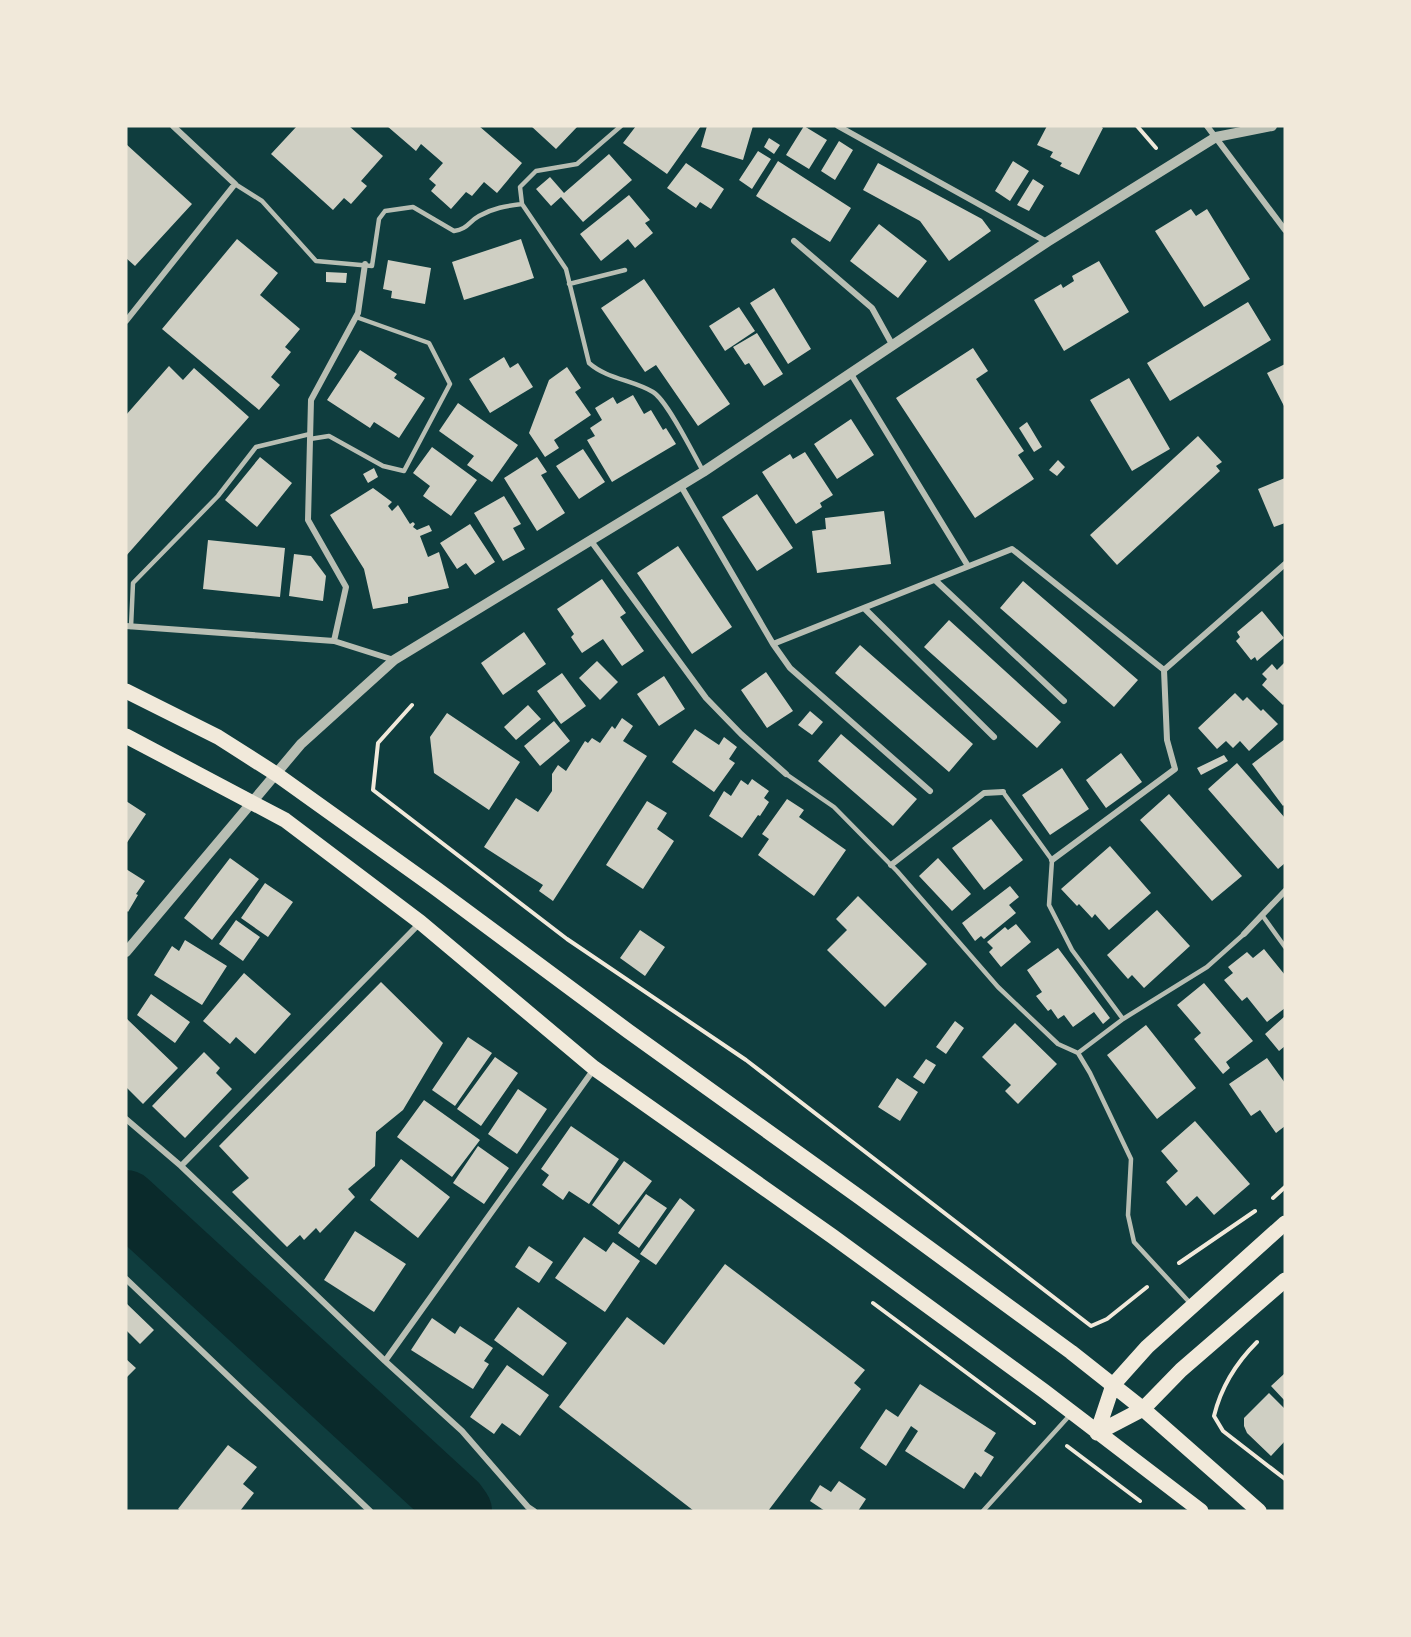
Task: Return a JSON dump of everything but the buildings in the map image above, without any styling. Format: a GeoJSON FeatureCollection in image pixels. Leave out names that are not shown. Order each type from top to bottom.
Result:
{"type":"FeatureCollection","features":[{"type":"Feature","properties":{"kind":"main road"},"geometry":{"type":"LineString","coordinates":[[126,691],[218,737],[276,774],[434,887],[627,1031],[862,1199],[1113,1384],[1259,1511]]}},
{"type":"Feature","properties":{"kind":"main road"},"geometry":{"type":"LineString","coordinates":[[126,736],[285,820],[420,922],[594,1068],[832,1236],[1201,1511]]}},
{"type":"Feature","properties":{"kind":"main road"},"geometry":{"type":"LineString","coordinates":[[1097,1432],[1113,1384],[1147,1347],[1285,1223]]}},
{"type":"Feature","properties":{"kind":"main road"},"geometry":{"type":"LineString","coordinates":[[1097,1432],[1143,1409],[1181,1370],[1285,1280]]}},
{"type":"Feature","properties":{"kind":"street"},"geometry":{"type":"LineString","coordinates":[[126,321],[235,184],[173,126]]}},
{"type":"Feature","properties":{"kind":"street"},"geometry":{"type":"LineString","coordinates":[[838,126],[1047,242]]}},
{"type":"Feature","properties":{"kind":"street"},"geometry":{"type":"LineString","coordinates":[[1207,126],[1285,230]]}},
{"type":"Feature","properties":{"kind":"street"},"geometry":{"type":"LineString","coordinates":[[126,952],[301,744],[394,660],[681,486],[1047,242],[1216,137],[1272,126]]}},
{"type":"Feature","properties":{"kind":"street"},"geometry":{"type":"LineString","coordinates":[[794,241],[872,308],[893,346]]}},
{"type":"Feature","properties":{"kind":"street"},"geometry":{"type":"LineString","coordinates":[[334,641],[346,588],[308,520],[311,400],[356,317],[365,264]]}},
{"type":"Feature","properties":{"kind":"street"},"geometry":{"type":"LineString","coordinates":[[851,374],[968,567]]}},
{"type":"Feature","properties":{"kind":"street"},"geometry":{"type":"LineString","coordinates":[[681,486],[773,645],[790,668],[930,791]]}},
{"type":"Feature","properties":{"kind":"street"},"geometry":{"type":"LineString","coordinates":[[591,541],[706,698],[741,734],[786,774]]}},
{"type":"Feature","properties":{"kind":"street"},"geometry":{"type":"LineString","coordinates":[[773,645],[1012,549],[1164,670],[1167,740],[1175,769],[1052,860]]}},
{"type":"Feature","properties":{"kind":"street"},"geometry":{"type":"LineString","coordinates":[[1164,670],[1285,564]]}},
{"type":"Feature","properties":{"kind":"street"},"geometry":{"type":"LineString","coordinates":[[935,580],[1064,701]]}},
{"type":"Feature","properties":{"kind":"street"},"geometry":{"type":"LineString","coordinates":[[864,608],[994,737]]}},
{"type":"Feature","properties":{"kind":"street"},"geometry":{"type":"LineString","coordinates":[[129,627],[334,641],[394,660]]}},
{"type":"Feature","properties":{"kind":"street"},"geometry":{"type":"LineString","coordinates":[[891,866],[984,793],[1003,792]]}},
{"type":"Feature","properties":{"kind":"street"},"geometry":{"type":"LineString","coordinates":[[1244,934],[1285,891]]}},
{"type":"Feature","properties":{"kind":"street"},"geometry":{"type":"LineString","coordinates":[[181,1166],[420,922]]}},
{"type":"Feature","properties":{"kind":"street"},"geometry":{"type":"LineString","coordinates":[[385,1361],[594,1068]]}},
{"type":"Feature","properties":{"kind":"street"},"geometry":{"type":"LineString","coordinates":[[126,1119],[181,1166],[385,1361],[462,1431],[529,1510]]}},
{"type":"Feature","properties":{"kind":"street"},"geometry":{"type":"LineString","coordinates":[[126,1280],[370,1511]]}},
{"type":"Feature","properties":{"kind":"lane"},"geometry":{"type":"LineString","coordinates":[[621,126],[577,164],[536,171],[520,187],[522,204],[566,269],[589,363],[599,372],[655,393],[675,422],[703,472]]}},
{"type":"Feature","properties":{"kind":"lane"},"geometry":{"type":"LineString","coordinates":[[235,184],[262,201],[316,261],[372,266],[379,219],[385,211],[412,207],[454,231],[468,226],[475,218],[496,207],[522,204]]}},
{"type":"Feature","properties":{"kind":"lane"},"geometry":{"type":"LineString","coordinates":[[569,284],[626,270]]}},
{"type":"Feature","properties":{"kind":"lane"},"geometry":{"type":"LineString","coordinates":[[129,627],[133,583],[218,496],[256,447],[310,436],[328,436],[383,466],[404,471],[450,384],[429,343],[356,317]]}},
{"type":"Feature","properties":{"kind":"lane"},"geometry":{"type":"LineString","coordinates":[[786,774],[834,807],[891,866],[998,987],[1059,1044],[1078,1053],[1131,1159],[1128,1215],[1134,1242],[1192,1306]]}},
{"type":"Feature","properties":{"kind":"lane"},"geometry":{"type":"LineString","coordinates":[[1003,792],[1052,860],[1049,905],[1072,950],[1124,1018]]}},
{"type":"Feature","properties":{"kind":"lane"},"geometry":{"type":"LineString","coordinates":[[1262,915],[1285,947]]}},
{"type":"Feature","properties":{"kind":"lane"},"geometry":{"type":"LineString","coordinates":[[1078,1053],[1124,1018],[1207,967],[1244,934]]}},
{"type":"Feature","properties":{"kind":"lane"},"geometry":{"type":"LineString","coordinates":[[983,1511],[1072,1413]]}},
{"type":"Feature","properties":{"kind":"path"},"geometry":{"type":"LineString","coordinates":[[412,705],[378,743],[373,790],[549,924],[746,1060],[1090,1326],[1107,1319],[1162,1274],[1256,1211]]}},
{"type":"Feature","properties":{"kind":"path"},"geometry":{"type":"LineString","coordinates":[[1272,1199],[1285,1187]]}},
{"type":"Feature","properties":{"kind":"path"},"geometry":{"type":"LineString","coordinates":[[873,1303],[1145,1505]]}},
{"type":"Feature","properties":{"kind":"path"},"geometry":{"type":"LineString","coordinates":[[1263,1336],[1242,1357],[1219,1396],[1214,1416],[1223,1431],[1285,1479]]}},
{"type":"Feature","properties":{"kind":"waterway"},"geometry":{"type":"LineString","coordinates":[[126,1202],[460,1511]]}}]}
